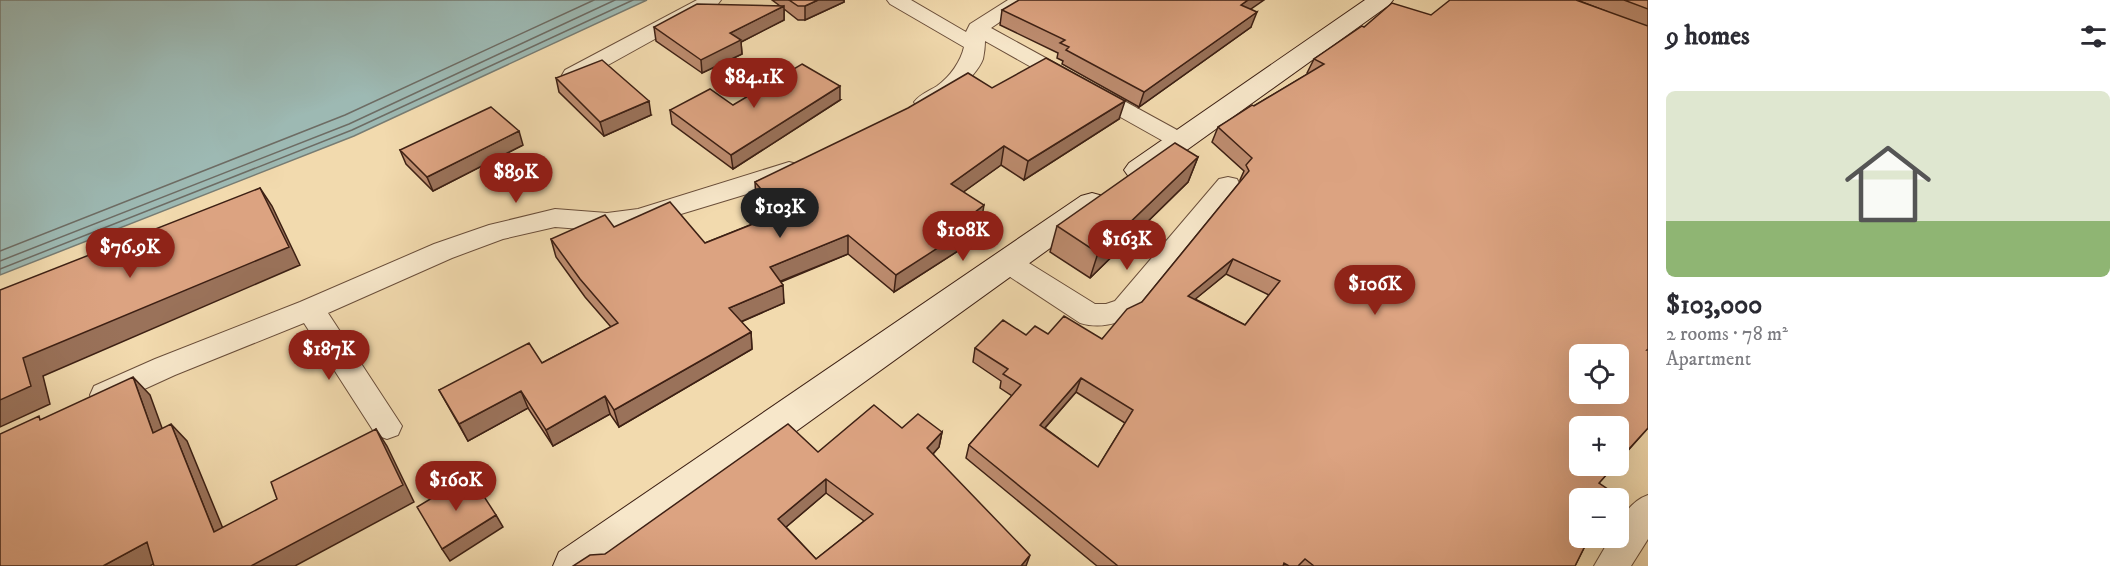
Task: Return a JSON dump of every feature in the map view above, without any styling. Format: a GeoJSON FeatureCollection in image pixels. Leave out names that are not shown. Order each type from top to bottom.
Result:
{"type":"FeatureCollection","features":[{"type":"Feature","properties":{"kind":"main road"},"geometry":{"type":"LineString","coordinates":[[574,566],[1381,0]]}},
{"type":"Feature","properties":{"kind":"street"},"geometry":{"type":"LineString","coordinates":[[573,75],[711,0]]}},
{"type":"Feature","properties":{"kind":"street"},"geometry":{"type":"LineString","coordinates":[[897,0],[976,37],[1180,141]]}},
{"type":"Feature","properties":{"kind":"street"},"geometry":{"type":"LineString","coordinates":[[907,113],[947,89],[972,60],[976,37],[1022,0]]}},
{"type":"Feature","properties":{"kind":"street"},"geometry":{"type":"LineString","coordinates":[[82,405],[165,367],[310,309],[443,251],[498,231],[555,218],[607,222],[638,218],[738,188],[810,160]]}},
{"type":"Feature","properties":{"kind":"street"},"geometry":{"type":"LineString","coordinates":[[1007,262],[1090,315],[1109,315],[1125,308],[1228,185]]}},
{"type":"Feature","properties":{"kind":"street"},"geometry":{"type":"LineString","coordinates":[[310,309],[387,426]]}},
{"type":"Feature","properties":{"kind":"street"},"geometry":{"type":"LineString","coordinates":[[1611,566],[1648,510]]}},
{"type":"Feature","properties":{"kind":"water"},"geometry":{"type":"Polygon","coordinates":[[[0,0],[647,0],[354,136],[0,275],[0,0]]]}},
{"type":"Feature","properties":{"kind":"building"},"geometry":{"type":"Polygon","coordinates":[[[789,0],[818,0],[805,6],[798,6],[789,0]]]}},
{"type":"Feature","properties":{"kind":"building"},"geometry":{"type":"Polygon","coordinates":[[[1019,0],[1248,0],[1241,5],[1257,12],[1144,92],[1066,50],[1069,47],[1060,43],[1065,40],[1002,10],[1019,0]]]}},
{"type":"Feature","properties":{"kind":"building"},"geometry":{"type":"Polygon","coordinates":[[[1450,0],[1576,0],[1648,26],[1648,428],[1629,449],[1629,416],[1569,416],[1569,476],[1605,476],[1599,483],[1606,488],[1569,488],[1569,548],[1584,548],[1575,566],[1314,566],[1305,559],[1298,566],[1289,566],[1284,563],[1283,566],[1118,566],[969,445],[1021,385],[1003,374],[1008,369],[975,348],[1003,320],[1026,335],[1035,326],[1048,334],[1064,316],[1102,339],[1127,309],[1142,302],[1249,171],[1246,165],[1252,158],[1218,127],[1324,64],[1314,59],[1362,26],[1364,27],[1392,3],[1431,15],[1450,0]],[[1233,259],[1188,296],[1245,325],[1280,281],[1233,259]],[[1081,378],[1040,425],[1098,467],[1133,410],[1081,378]]]}},
{"type":"Feature","properties":{"kind":"building"},"geometry":{"type":"Polygon","coordinates":[[[1624,0],[1648,0],[1648,9],[1624,0]]]}},
{"type":"Feature","properties":{"kind":"building"},"geometry":{"type":"Polygon","coordinates":[[[697,4],[784,6],[730,33],[741,40],[701,60],[654,27],[697,4]]]}},
{"type":"Feature","properties":{"kind":"building"},"geometry":{"type":"Polygon","coordinates":[[[1046,58],[1125,101],[1028,161],[1004,146],[951,184],[984,205],[957,226],[964,231],[896,275],[848,235],[770,267],[783,285],[729,308],[751,332],[614,410],[605,396],[546,430],[521,391],[459,424],[439,390],[529,343],[542,363],[618,323],[580,279],[551,239],[605,215],[614,227],[670,202],[705,243],[781,213],[755,182],[908,108],[968,73],[992,88],[1046,58]]]}},
{"type":"Feature","properties":{"kind":"building"},"geometry":{"type":"Polygon","coordinates":[[[602,60],[649,101],[600,122],[556,78],[602,60]]]}},
{"type":"Feature","properties":{"kind":"building"},"geometry":{"type":"Polygon","coordinates":[[[802,64],[840,86],[731,155],[670,110],[710,89],[733,105],[802,64]]]}},
{"type":"Feature","properties":{"kind":"building"},"geometry":{"type":"Polygon","coordinates":[[[491,107],[519,131],[427,177],[400,150],[491,107]]]}},
{"type":"Feature","properties":{"kind":"building"},"geometry":{"type":"Polygon","coordinates":[[[1175,143],[1198,157],[1098,253],[1057,226],[1175,143]]]}},
{"type":"Feature","properties":{"kind":"building"},"geometry":{"type":"Polygon","coordinates":[[[260,188],[289,247],[23,358],[31,386],[0,400],[0,290],[260,188]]]}},
{"type":"Feature","properties":{"kind":"building"},"geometry":{"type":"Polygon","coordinates":[[[133,377],[153,433],[171,424],[214,532],[277,499],[271,482],[376,429],[403,485],[251,566],[154,566],[147,542],[103,566],[0,566],[0,434],[39,416],[40,420],[133,377]]]}},
{"type":"Feature","properties":{"kind":"building"},"geometry":{"type":"Polygon","coordinates":[[[874,405],[902,428],[918,414],[942,432],[927,448],[1030,555],[1021,566],[573,566],[590,555],[605,554],[788,424],[818,452],[874,405]],[[826,479],[778,519],[816,559],[873,514],[826,479]]]}},
{"type":"Feature","properties":{"kind":"building"},"geometry":{"type":"Polygon","coordinates":[[[470,475],[496,515],[442,549],[417,507],[470,475]]]}}]}
